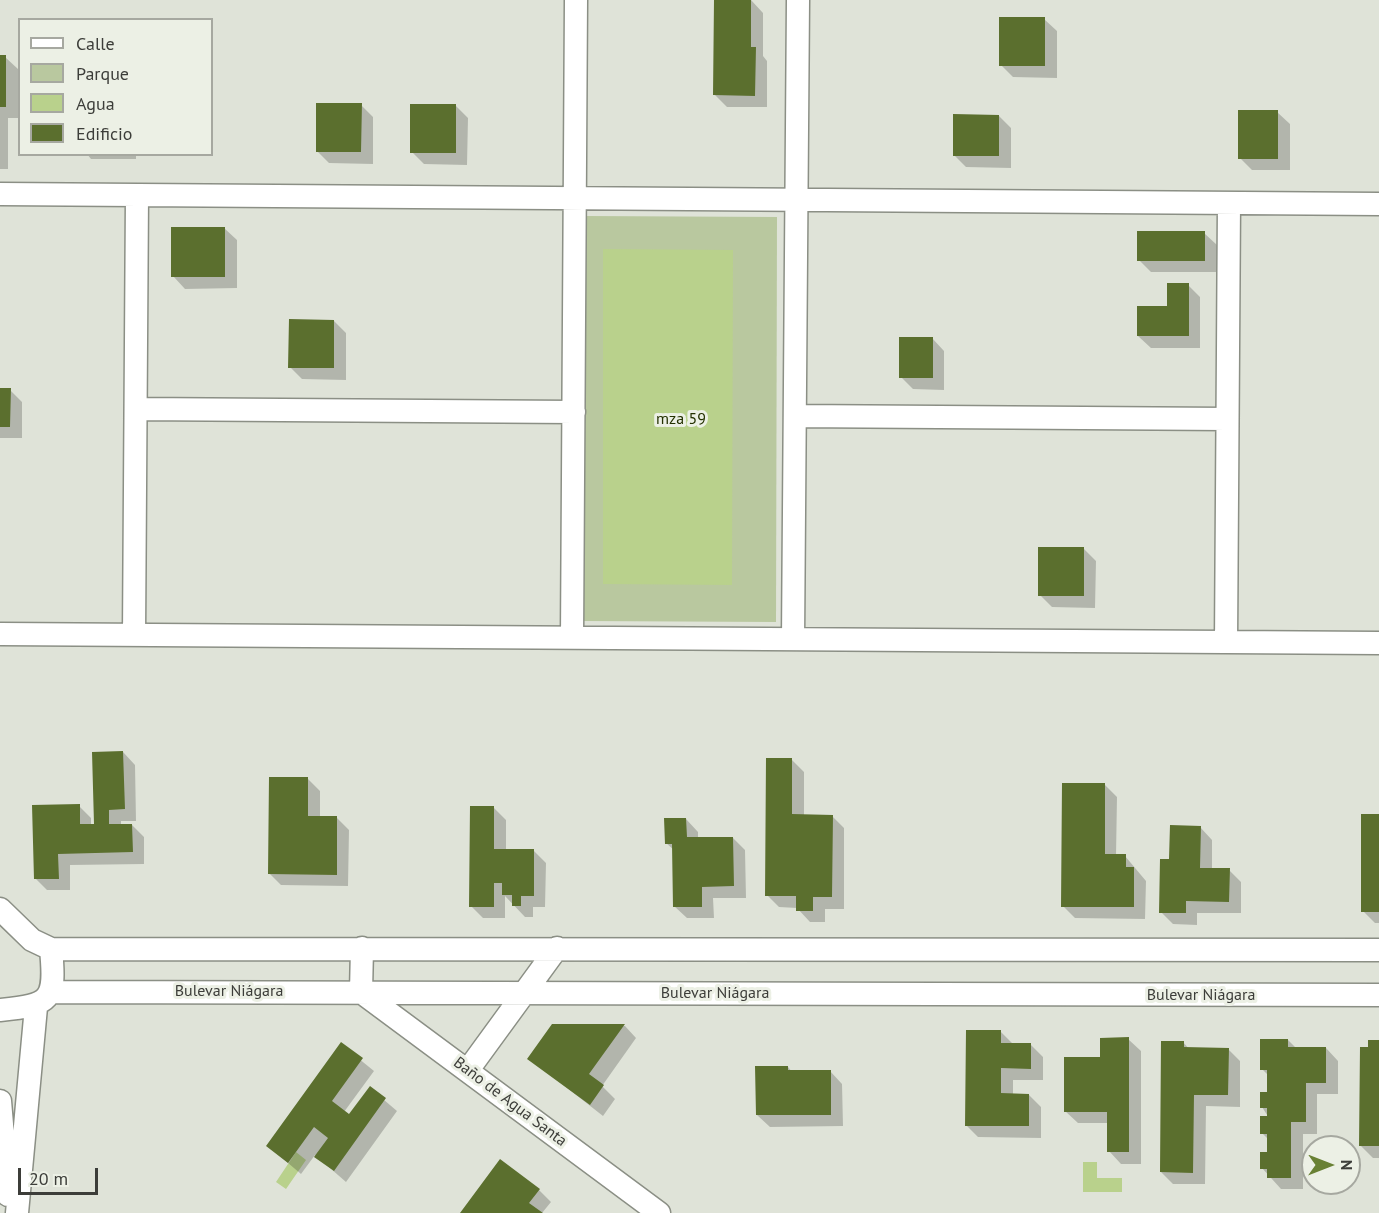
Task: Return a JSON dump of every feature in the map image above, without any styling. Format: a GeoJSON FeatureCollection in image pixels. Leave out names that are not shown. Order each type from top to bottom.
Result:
{"type":"FeatureCollection","features":[{"type":"Feature","properties":{"kind":"street"},"geometry":{"type":"LineString","coordinates":[[572,638],[576,0]]}},
{"type":"Feature","properties":{"kind":"street"},"geometry":{"type":"LineString","coordinates":[[793,639],[798,0]]}},
{"type":"Feature","properties":{"kind":"street"},"geometry":{"type":"LineString","coordinates":[[0,194],[1379,204]]}},
{"type":"Feature","properties":{"kind":"street"},"geometry":{"type":"LineString","coordinates":[[134,634],[137,195]]}},
{"type":"Feature","properties":{"kind":"street"},"geometry":{"type":"LineString","coordinates":[[1226,642],[1229,203]]}},
{"type":"Feature","properties":{"kind":"street"},"geometry":{"type":"LineString","coordinates":[[136,409],[573,412]]}},
{"type":"Feature","properties":{"kind":"street"},"geometry":{"type":"LineString","coordinates":[[795,416],[1227,419]]}},
{"type":"Feature","properties":{"kind":"street"},"geometry":{"type":"LineString","coordinates":[[0,634],[1379,643]]}},
{"type":"Feature","properties":{"kind":"street"},"geometry":{"type":"LineString","coordinates":[[0,909],[32,940],[51,949],[1379,950]]}},
{"type":"Feature","properties":{"kind":"street"},"geometry":{"type":"LineString","coordinates":[[361,992],[362,948]]}},
{"type":"Feature","properties":{"kind":"street"},"geometry":{"type":"LineString","coordinates":[[468,1070],[557,948]]}},
{"type":"Feature","properties":{"kind":"street"},"geometry":{"type":"LineString","coordinates":[[17,1213],[43,999],[54,975],[51,949]]}},
{"type":"Feature","properties":{"kind":"street","name":"Bulevar Niágara"},"geometry":{"type":"LineString","coordinates":[[0,1010],[43,999],[361,992],[1379,995]]}},
{"type":"Feature","properties":{"kind":"street","name":"Baño de Agua Santa"},"geometry":{"type":"LineString","coordinates":[[361,992],[659,1213]]}},
{"type":"Feature","properties":{"kind":"street"},"geometry":{"type":"LineString","coordinates":[[0,1101],[10,1213]]}},
{"type":"Feature","properties":{"kind":"green space","name":"mza 59"},"geometry":{"type":"Polygon","coordinates":[[[586,216],[777,217],[776,622],[583,621],[586,216]]]}},
{"type":"Feature","properties":{"kind":"water"},"geometry":{"type":"Polygon","coordinates":[[[603,249],[733,250],[732,585],[603,584],[603,249]]]}},
{"type":"Feature","properties":{"kind":"water"},"geometry":{"type":"Polygon","coordinates":[[[296,1152],[306,1160],[286,1189],[276,1182],[296,1152]]]}},
{"type":"Feature","properties":{"kind":"water"},"geometry":{"type":"Polygon","coordinates":[[[1083,1162],[1097,1162],[1097,1178],[1122,1178],[1122,1192],[1083,1192],[1083,1162]]]}},
{"type":"Feature","properties":{"kind":"building"},"geometry":{"type":"Polygon","coordinates":[[[714,0],[751,0],[751,47],[756,47],[755,96],[713,95],[714,0]]]}},
{"type":"Feature","properties":{"kind":"building"},"geometry":{"type":"Polygon","coordinates":[[[999,17],[1045,17],[1045,66],[999,66],[999,17]]]}},
{"type":"Feature","properties":{"kind":"building"},"geometry":{"type":"Polygon","coordinates":[[[0,55],[6,55],[6,107],[0,107],[0,55]]]}},
{"type":"Feature","properties":{"kind":"building"},"geometry":{"type":"Polygon","coordinates":[[[316,103],[362,103],[361,152],[316,152],[316,103]]]}},
{"type":"Feature","properties":{"kind":"building"},"geometry":{"type":"Polygon","coordinates":[[[410,104],[456,104],[456,153],[410,153],[410,104]]]}},
{"type":"Feature","properties":{"kind":"building"},"geometry":{"type":"Polygon","coordinates":[[[1238,110],[1278,110],[1278,159],[1238,159],[1238,110]]]}},
{"type":"Feature","properties":{"kind":"building"},"geometry":{"type":"Polygon","coordinates":[[[953,114],[999,115],[999,156],[953,156],[953,114]]]}},
{"type":"Feature","properties":{"kind":"building"},"geometry":{"type":"Polygon","coordinates":[[[171,227],[225,227],[225,277],[171,277],[171,227]]]}},
{"type":"Feature","properties":{"kind":"building"},"geometry":{"type":"Polygon","coordinates":[[[1137,231],[1205,231],[1205,261],[1137,261],[1137,231]]]}},
{"type":"Feature","properties":{"kind":"building"},"geometry":{"type":"Polygon","coordinates":[[[1167,283],[1189,283],[1189,336],[1137,336],[1137,306],[1167,306],[1167,283]]]}},
{"type":"Feature","properties":{"kind":"building"},"geometry":{"type":"Polygon","coordinates":[[[289,319],[334,320],[334,368],[288,368],[289,319]]]}},
{"type":"Feature","properties":{"kind":"building"},"geometry":{"type":"Polygon","coordinates":[[[899,337],[933,337],[933,378],[899,378],[899,337]]]}},
{"type":"Feature","properties":{"kind":"building"},"geometry":{"type":"Polygon","coordinates":[[[0,388],[11,388],[10,427],[0,427],[0,388]]]}},
{"type":"Feature","properties":{"kind":"building"},"geometry":{"type":"Polygon","coordinates":[[[1038,547],[1084,547],[1084,596],[1038,596],[1038,547]]]}},
{"type":"Feature","properties":{"kind":"building"},"geometry":{"type":"Polygon","coordinates":[[[123,751],[125,809],[109,810],[109,824],[132,824],[133,852],[58,854],[59,879],[34,879],[32,805],[80,804],[80,824],[94,824],[92,752],[123,751]]]}},
{"type":"Feature","properties":{"kind":"building"},"geometry":{"type":"Polygon","coordinates":[[[766,758],[792,758],[792,814],[833,815],[832,897],[813,897],[813,911],[796,911],[796,896],[765,896],[766,758]]]}},
{"type":"Feature","properties":{"kind":"building"},"geometry":{"type":"Polygon","coordinates":[[[269,777],[308,777],[308,816],[337,816],[337,875],[268,874],[269,777]]]}},
{"type":"Feature","properties":{"kind":"building"},"geometry":{"type":"Polygon","coordinates":[[[1062,783],[1105,783],[1105,854],[1126,854],[1126,867],[1134,867],[1134,907],[1061,907],[1062,783]]]}},
{"type":"Feature","properties":{"kind":"building"},"geometry":{"type":"Polygon","coordinates":[[[470,806],[494,806],[494,849],[534,849],[534,896],[521,896],[521,906],[512,906],[512,895],[502,895],[502,883],[494,883],[494,907],[469,907],[470,806]]]}},
{"type":"Feature","properties":{"kind":"building"},"geometry":{"type":"Polygon","coordinates":[[[1361,814],[1379,814],[1379,912],[1361,912],[1361,814]]]}},
{"type":"Feature","properties":{"kind":"building"},"geometry":{"type":"Polygon","coordinates":[[[664,818],[686,818],[687,837],[733,837],[734,886],[702,887],[702,907],[673,907],[672,844],[665,844],[664,818]]]}},
{"type":"Feature","properties":{"kind":"building"},"geometry":{"type":"Polygon","coordinates":[[[1170,825],[1201,826],[1200,868],[1230,868],[1229,902],[1186,901],[1186,913],[1159,913],[1160,859],[1169,859],[1170,825]]]}},
{"type":"Feature","properties":{"kind":"building"},"geometry":{"type":"Polygon","coordinates":[[[552,1024],[625,1024],[589,1074],[604,1085],[590,1105],[527,1059],[552,1024]]]}},
{"type":"Feature","properties":{"kind":"building"},"geometry":{"type":"Polygon","coordinates":[[[966,1030],[1001,1030],[1001,1043],[1031,1043],[1031,1069],[1001,1068],[1001,1093],[1029,1094],[1029,1126],[965,1126],[966,1030]]]}},
{"type":"Feature","properties":{"kind":"building"},"geometry":{"type":"Polygon","coordinates":[[[1129,1037],[1129,1152],[1107,1152],[1107,1112],[1064,1112],[1064,1057],[1100,1057],[1100,1038],[1129,1037]]]}},
{"type":"Feature","properties":{"kind":"building"},"geometry":{"type":"Polygon","coordinates":[[[1260,1039],[1288,1039],[1288,1047],[1326,1047],[1326,1083],[1306,1083],[1306,1122],[1291,1122],[1291,1178],[1267,1178],[1267,1169],[1260,1169],[1260,1152],[1267,1152],[1267,1134],[1260,1134],[1260,1116],[1267,1116],[1267,1108],[1260,1108],[1260,1092],[1267,1092],[1267,1070],[1260,1070],[1260,1039]]]}},
{"type":"Feature","properties":{"kind":"building"},"geometry":{"type":"Polygon","coordinates":[[[1368,1040],[1379,1040],[1379,1146],[1361,1146],[1361,1135],[1359,1135],[1360,1047],[1368,1047],[1368,1040]]]}},
{"type":"Feature","properties":{"kind":"building"},"geometry":{"type":"Polygon","coordinates":[[[1161,1041],[1184,1041],[1184,1047],[1229,1048],[1228,1095],[1194,1095],[1193,1173],[1160,1172],[1161,1041]]]}},
{"type":"Feature","properties":{"kind":"building"},"geometry":{"type":"Polygon","coordinates":[[[341,1042],[363,1058],[332,1101],[349,1114],[370,1086],[386,1098],[334,1171],[314,1157],[328,1138],[314,1127],[288,1163],[266,1146],[341,1042]]]}},
{"type":"Feature","properties":{"kind":"building"},"geometry":{"type":"Polygon","coordinates":[[[755,1066],[788,1066],[788,1070],[831,1070],[831,1115],[756,1115],[755,1066]]]}},
{"type":"Feature","properties":{"kind":"building"},"geometry":{"type":"Polygon","coordinates":[[[500,1159],[540,1189],[529,1203],[543,1213],[460,1213],[500,1159]]]}}]}
